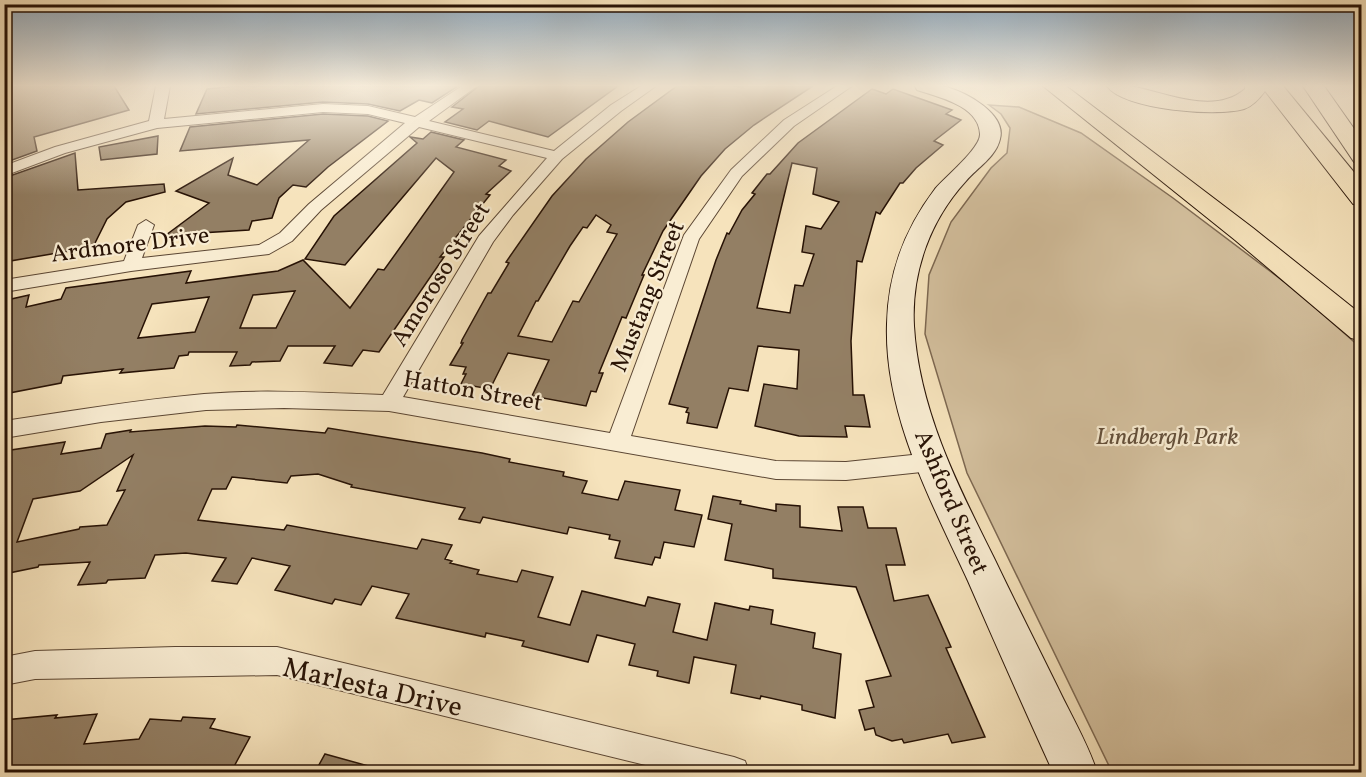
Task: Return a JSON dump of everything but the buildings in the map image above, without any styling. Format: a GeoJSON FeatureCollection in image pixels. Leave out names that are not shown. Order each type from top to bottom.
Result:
{"type":"FeatureCollection","features":[{"type":"Feature","properties":{"kind":"highway"},"geometry":{"type":"LineString","coordinates":[[1100,122],[1244,234],[1362,331]]}},
{"type":"Feature","properties":{"kind":"highway"},"geometry":{"type":"LineString","coordinates":[[1301,122],[1362,199]]}},
{"type":"Feature","properties":{"kind":"highway"},"geometry":{"type":"LineString","coordinates":[[1338,122],[1362,157]]}},
{"type":"Feature","properties":{"kind":"street"},"geometry":{"type":"LineString","coordinates":[[4,171],[60,150],[156,124],[174,122]]}},
{"type":"Feature","properties":{"kind":"street","name":"Ardmore Drive"},"geometry":{"type":"LineString","coordinates":[[4,286],[131,265],[263,250],[286,237],[315,207],[415,122]]}},
{"type":"Feature","properties":{"kind":"street"},"geometry":{"type":"LineString","coordinates":[[421,122],[557,156]]}},
{"type":"Feature","properties":{"kind":"street","name":"Amoroso Street"},"geometry":{"type":"LineString","coordinates":[[388,403],[485,240],[557,156],[598,122]]}},
{"type":"Feature","properties":{"kind":"street","name":"Mustang Street"},"geometry":{"type":"LineString","coordinates":[[618,441],[690,239],[736,173],[790,122]]}},
{"type":"Feature","properties":{"kind":"street","name":"Ashford Street"},"geometry":{"type":"LineString","coordinates":[[987,122],[990,130],[989,143],[981,155],[958,176],[917,233],[903,286],[902,333],[907,381],[931,462],[1075,772]]}},
{"type":"Feature","properties":{"kind":"street"},"geometry":{"type":"LineString","coordinates":[[131,265],[146,225]]}},
{"type":"Feature","properties":{"kind":"street","name":"Hatton Street"},"geometry":{"type":"LineString","coordinates":[[4,430],[101,414],[206,402],[284,400],[388,403],[776,470],[846,471],[931,462]]}},
{"type":"Feature","properties":{"kind":"street","name":"Marlesta Drive"},"geometry":{"type":"LineString","coordinates":[[4,671],[35,665],[175,660],[277,662],[734,772]]}},
{"type":"Feature","properties":{"kind":"green space","name":"Lindbergh Park"},"geometry":{"type":"Polygon","coordinates":[[[1006,122],[1055,122],[1081,133],[1173,198],[1295,290],[1361,348],[1361,772],[1112,772],[967,473],[925,334],[929,275],[951,222],[991,168],[1007,153],[1010,128],[1006,122]]]}}]}
